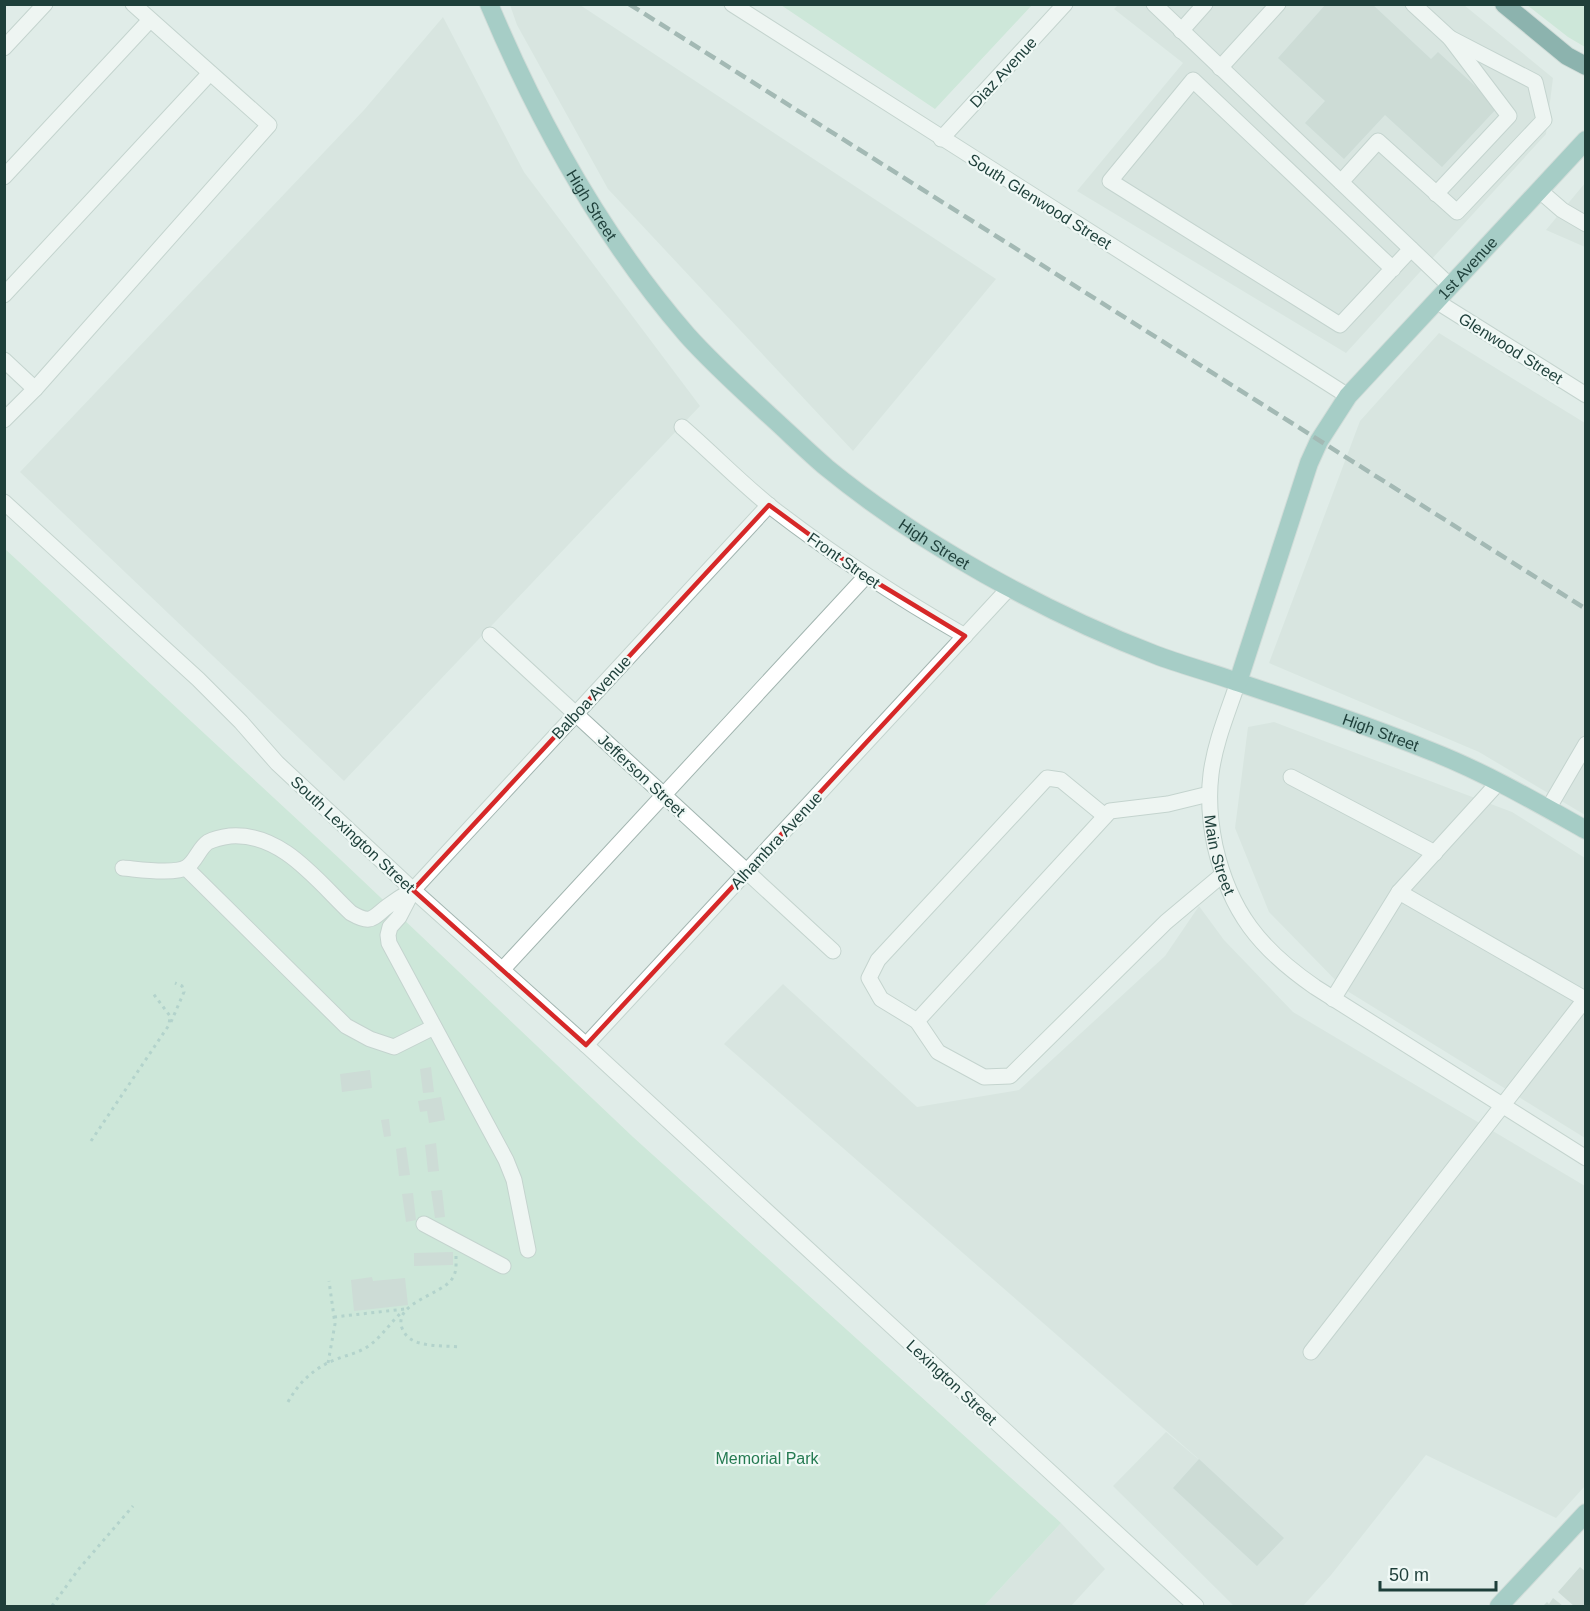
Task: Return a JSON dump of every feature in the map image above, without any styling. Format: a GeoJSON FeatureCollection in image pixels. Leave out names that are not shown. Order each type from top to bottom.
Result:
{"type":"FeatureCollection","features":[{"type":"Feature","properties":{"kind":"highway"},"geometry":{"type":"LineString","coordinates":[[1504,4],[1567,56],[1586,66]]}},
{"type":"Feature","properties":{"kind":"main road","name":"High Street"},"geometry":{"type":"LineString","coordinates":[[489,4],[544,125],[594,209],[638,274],[687,334],[727,376],[827,468],[946,551],[1082,624],[1157,655],[1436,753],[1586,830]]}},
{"type":"Feature","properties":{"kind":"main road","name":"1st Avenue"},"geometry":{"type":"LineString","coordinates":[[1348,396],[1586,140]]}},
{"type":"Feature","properties":{"kind":"main road","name":"Main Street"},"geometry":{"type":"LineString","coordinates":[[1238,682],[1309,463],[1319,441],[1348,396]]}},
{"type":"Feature","properties":{"kind":"main road"},"geometry":{"type":"LineString","coordinates":[[1500,1606],[1586,1513]]}},
{"type":"Feature","properties":{"kind":"street"},"geometry":{"type":"LineString","coordinates":[[4,48],[45,4]]}},
{"type":"Feature","properties":{"kind":"street"},"geometry":{"type":"LineString","coordinates":[[4,420],[35,389],[269,125],[133,4]]}},
{"type":"Feature","properties":{"kind":"street","name":"South Glenwood Street"},"geometry":{"type":"LineString","coordinates":[[732,4],[1348,396]]}},
{"type":"Feature","properties":{"kind":"street","name":"Diaz Avenue"},"geometry":{"type":"LineString","coordinates":[[941,139],[1065,4]]}},
{"type":"Feature","properties":{"kind":"street"},"geometry":{"type":"LineString","coordinates":[[1154,4],[1450,286]]}},
{"type":"Feature","properties":{"kind":"street"},"geometry":{"type":"LineString","coordinates":[[1181,31],[1205,4]]}},
{"type":"Feature","properties":{"kind":"street"},"geometry":{"type":"LineString","coordinates":[[1220,68],[1278,4]]}},
{"type":"Feature","properties":{"kind":"street"},"geometry":{"type":"LineString","coordinates":[[1413,4],[1450,38],[1509,116],[1436,194]]}},
{"type":"Feature","properties":{"kind":"street"},"geometry":{"type":"LineString","coordinates":[[4,177],[150,20]]}},
{"type":"Feature","properties":{"kind":"street"},"geometry":{"type":"LineString","coordinates":[[1341,182],[1378,141],[1457,212],[1544,120],[1535,82],[1450,38]]}},
{"type":"Feature","properties":{"kind":"street"},"geometry":{"type":"LineString","coordinates":[[4,295],[210,73]]}},
{"type":"Feature","properties":{"kind":"street"},"geometry":{"type":"LineString","coordinates":[[1393,268],[1193,80],[1110,181],[1340,325],[1411,249]]}},
{"type":"Feature","properties":{"kind":"street"},"geometry":{"type":"LineString","coordinates":[[1539,190],[1562,210],[1586,224]]}},
{"type":"Feature","properties":{"kind":"street","name":"Glenwood Street"},"geometry":{"type":"LineString","coordinates":[[1436,301],[1586,395]]}},
{"type":"Feature","properties":{"kind":"street"},"geometry":{"type":"LineString","coordinates":[[4,360],[35,389]]}},
{"type":"Feature","properties":{"kind":"street","name":"Front Street"},"geometry":{"type":"LineString","coordinates":[[682,427],[769,505],[831,553],[897,597],[965,636]]}},
{"type":"Feature","properties":{"kind":"street","name":"South Lexington Street"},"geometry":{"type":"LineString","coordinates":[[4,502],[198,678],[277,763],[412,890],[709,1158]]}},
{"type":"Feature","properties":{"kind":"street","name":"Balboa Avenue"},"geometry":{"type":"LineString","coordinates":[[412,890],[769,505]]}},
{"type":"Feature","properties":{"kind":"street"},"geometry":{"type":"LineString","coordinates":[[502,970],[866,576]]}},
{"type":"Feature","properties":{"kind":"street"},"geometry":{"type":"LineString","coordinates":[[965,636],[1010,587]]}},
{"type":"Feature","properties":{"kind":"street","name":"Jefferson Street"},"geometry":{"type":"LineString","coordinates":[[490,635],[833,951]]}},
{"type":"Feature","properties":{"kind":"street","name":"Alhambra Avenue"},"geometry":{"type":"LineString","coordinates":[[586,1045],[965,636]]}},
{"type":"Feature","properties":{"kind":"street","name":"Main Street"},"geometry":{"type":"LineString","coordinates":[[1238,682],[1214,755],[1209,794],[1212,831],[1222,875],[1239,912],[1258,938],[1294,972],[1333,999],[1586,1158]]}},
{"type":"Feature","properties":{"kind":"street"},"geometry":{"type":"LineString","coordinates":[[1548,809],[1586,744]]}},
{"type":"Feature","properties":{"kind":"street"},"geometry":{"type":"LineString","coordinates":[[1291,777],[1435,853]]}},
{"type":"Feature","properties":{"kind":"street"},"geometry":{"type":"LineString","coordinates":[[1104,816],[1061,780],[1047,778],[878,960],[869,978],[880,999],[917,1021],[938,1052],[984,1077],[1010,1076],[1166,922],[1222,875]]}},
{"type":"Feature","properties":{"kind":"street"},"geometry":{"type":"LineString","coordinates":[[1333,999],[1399,892],[1498,783]]}},
{"type":"Feature","properties":{"kind":"street"},"geometry":{"type":"LineString","coordinates":[[917,1021],[1110,811],[1168,804],[1209,794]]}},
{"type":"Feature","properties":{"kind":"street"},"geometry":{"type":"LineString","coordinates":[[123,868],[172,871],[186,868],[208,843],[224,837],[241,835],[266,841],[277,847],[295,860],[351,913],[362,919],[374,918],[387,906],[412,890]]}},
{"type":"Feature","properties":{"kind":"street"},"geometry":{"type":"LineString","coordinates":[[186,868],[346,1026],[370,1039],[394,1047],[434,1027]]}},
{"type":"Feature","properties":{"kind":"street"},"geometry":{"type":"LineString","coordinates":[[412,890],[399,917],[390,927],[389,943],[506,1160],[513,1180],[528,1250]]}},
{"type":"Feature","properties":{"kind":"street"},"geometry":{"type":"LineString","coordinates":[[1311,1352],[1585,999],[1399,892]]}},
{"type":"Feature","properties":{"kind":"street","name":"Lexington Street"},"geometry":{"type":"LineString","coordinates":[[709,1158],[1196,1606]]}},
{"type":"Feature","properties":{"kind":"street"},"geometry":{"type":"LineString","coordinates":[[424,1224],[503,1266]]}},
{"type":"Feature","properties":{"kind":"path"},"geometry":{"type":"LineString","coordinates":[[91,1141],[169,1025],[184,992],[182,986],[175,983]]}},
{"type":"Feature","properties":{"kind":"path"},"geometry":{"type":"LineString","coordinates":[[152,992],[170,1016],[169,1025]]}},
{"type":"Feature","properties":{"kind":"path"},"geometry":{"type":"LineString","coordinates":[[288,1402],[304,1379],[328,1363],[366,1347],[376,1340],[407,1308],[442,1288],[452,1279],[456,1269],[456,1241]]}},
{"type":"Feature","properties":{"kind":"path"},"geometry":{"type":"LineString","coordinates":[[328,1363],[334,1332],[329,1281]]}},
{"type":"Feature","properties":{"kind":"path"},"geometry":{"type":"LineString","coordinates":[[334,1317],[407,1308]]}},
{"type":"Feature","properties":{"kind":"path"},"geometry":{"type":"LineString","coordinates":[[407,1308],[401,1315],[401,1326],[406,1336],[414,1342],[461,1347]]}},
{"type":"Feature","properties":{"kind":"path"},"geometry":{"type":"LineString","coordinates":[[389,1326],[395,1324],[401,1326]]}},
{"type":"Feature","properties":{"kind":"path"},"geometry":{"type":"LineString","coordinates":[[52,1606],[78,1570],[133,1506]]}},
{"type":"Feature","properties":{"kind":"highlighted area"},"geometry":{"type":"Polygon","coordinates":[[[769,505],[866,576],[965,636],[586,1045],[413,890],[769,505]]]}},
{"type":"Feature","properties":{"kind":"shaded area"},"geometry":{"type":"Polygon","coordinates":[[[510,5],[580,5],[996,279],[853,451],[608,189],[517,25],[510,5]]]}},
{"type":"Feature","properties":{"kind":"shaded area"},"geometry":{"type":"Polygon","coordinates":[[[1118,5],[1464,5],[1553,78],[1546,134],[1346,353],[1077,191],[1183,63],[1114,9],[1118,5]]]}},
{"type":"Feature","properties":{"kind":"shaded area"},"geometry":{"type":"Polygon","coordinates":[[[443,17],[524,172],[700,406],[344,781],[20,472],[364,110],[443,17]]]}},
{"type":"Feature","properties":{"kind":"shaded area"},"geometry":{"type":"Polygon","coordinates":[[[1585,183],[1585,247],[1546,230],[1585,183]]]}},
{"type":"Feature","properties":{"kind":"shaded area"},"geometry":{"type":"Polygon","coordinates":[[[1439,333],[1585,423],[1585,815],[1479,752],[1269,663],[1360,421],[1439,333]]]}},
{"type":"Feature","properties":{"kind":"shaded area"},"geometry":{"type":"Polygon","coordinates":[[[1274,722],[1512,812],[1585,858],[1585,1138],[1344,989],[1269,912],[1235,828],[1248,727],[1274,722]]]}},
{"type":"Feature","properties":{"kind":"shaded area"},"geometry":{"type":"Polygon","coordinates":[[[1199,906],[1224,940],[1293,1012],[1585,1186],[1585,1486],[1556,1518],[1426,1455],[1331,1575],[1303,1606],[1234,1606],[1113,1486],[1166,1432],[1210,1469],[724,1044],[783,984],[917,1107],[1019,1090],[1165,956],[1199,906]]]}},
{"type":"Feature","properties":{"kind":"shaded area"},"geometry":{"type":"Polygon","coordinates":[[[1061,1523],[1105,1569],[1071,1606],[984,1606],[1061,1523]]]}},
{"type":"Feature","properties":{"kind":"green space"},"geometry":{"type":"Polygon","coordinates":[[[781,5],[1032,5],[935,109],[781,5]]]}},
{"type":"Feature","properties":{"kind":"green space"},"geometry":{"type":"Polygon","coordinates":[[[1527,5],[1585,5],[1585,47],[1568,37],[1527,5]]]}},
{"type":"Feature","properties":{"kind":"green space","name":"Memorial Park"},"geometry":{"type":"Polygon","coordinates":[[[4,548],[341,860],[633,1137],[1061,1523],[984,1606],[5,1606],[4,548]]]}},
{"type":"Feature","properties":{"kind":"building"},"geometry":{"type":"Polygon","coordinates":[[[1326,4],[1372,4],[1431,59],[1438,52],[1498,107],[1442,167],[1385,115],[1344,159],[1305,123],[1325,101],[1278,58],[1326,4]]]}},
{"type":"Feature","properties":{"kind":"building"},"geometry":{"type":"Polygon","coordinates":[[[431,1067],[434,1092],[423,1093],[420,1069],[431,1067]]]}},
{"type":"Feature","properties":{"kind":"building"},"geometry":{"type":"Polygon","coordinates":[[[370,1070],[372,1088],[342,1092],[340,1074],[370,1070]]]}},
{"type":"Feature","properties":{"kind":"building"},"geometry":{"type":"Polygon","coordinates":[[[441,1097],[445,1120],[429,1123],[427,1111],[420,1112],[418,1101],[441,1097]]]}},
{"type":"Feature","properties":{"kind":"building"},"geometry":{"type":"Polygon","coordinates":[[[389,1119],[391,1136],[384,1137],[381,1120],[389,1119]]]}},
{"type":"Feature","properties":{"kind":"building"},"geometry":{"type":"Polygon","coordinates":[[[436,1143],[439,1171],[428,1172],[425,1145],[436,1143]]]}},
{"type":"Feature","properties":{"kind":"building"},"geometry":{"type":"Polygon","coordinates":[[[406,1147],[410,1175],[399,1176],[396,1149],[406,1147]]]}},
{"type":"Feature","properties":{"kind":"building"},"geometry":{"type":"Polygon","coordinates":[[[442,1190],[445,1217],[435,1218],[431,1191],[442,1190]]]}},
{"type":"Feature","properties":{"kind":"building"},"geometry":{"type":"Polygon","coordinates":[[[413,1193],[416,1220],[406,1222],[402,1194],[413,1193]]]}},
{"type":"Feature","properties":{"kind":"building"},"geometry":{"type":"Polygon","coordinates":[[[453,1252],[453,1265],[414,1266],[414,1253],[453,1252]]]}},
{"type":"Feature","properties":{"kind":"building"},"geometry":{"type":"Polygon","coordinates":[[[372,1277],[373,1281],[405,1278],[408,1305],[354,1311],[351,1280],[372,1277]]]}},
{"type":"Feature","properties":{"kind":"building"},"geometry":{"type":"Polygon","coordinates":[[[1199,1459],[1284,1538],[1257,1566],[1173,1488],[1199,1459]]]}},
{"type":"Feature","properties":{"kind":"building"},"geometry":{"type":"Polygon","coordinates":[[[1580,1567],[1586,1572],[1586,1606],[1574,1606],[1558,1592],[1580,1567]]]}},
{"type":"Feature","properties":{"kind":"building"},"geometry":{"type":"Polygon","coordinates":[[[1553,1598],[1563,1606],[1543,1606],[1547,1602],[1549,1604],[1553,1598]]]}},
{"type":"Feature","properties":{"kind":"railway"},"geometry":{"type":"LineString","coordinates":[[629,4],[1586,609]]}}]}
